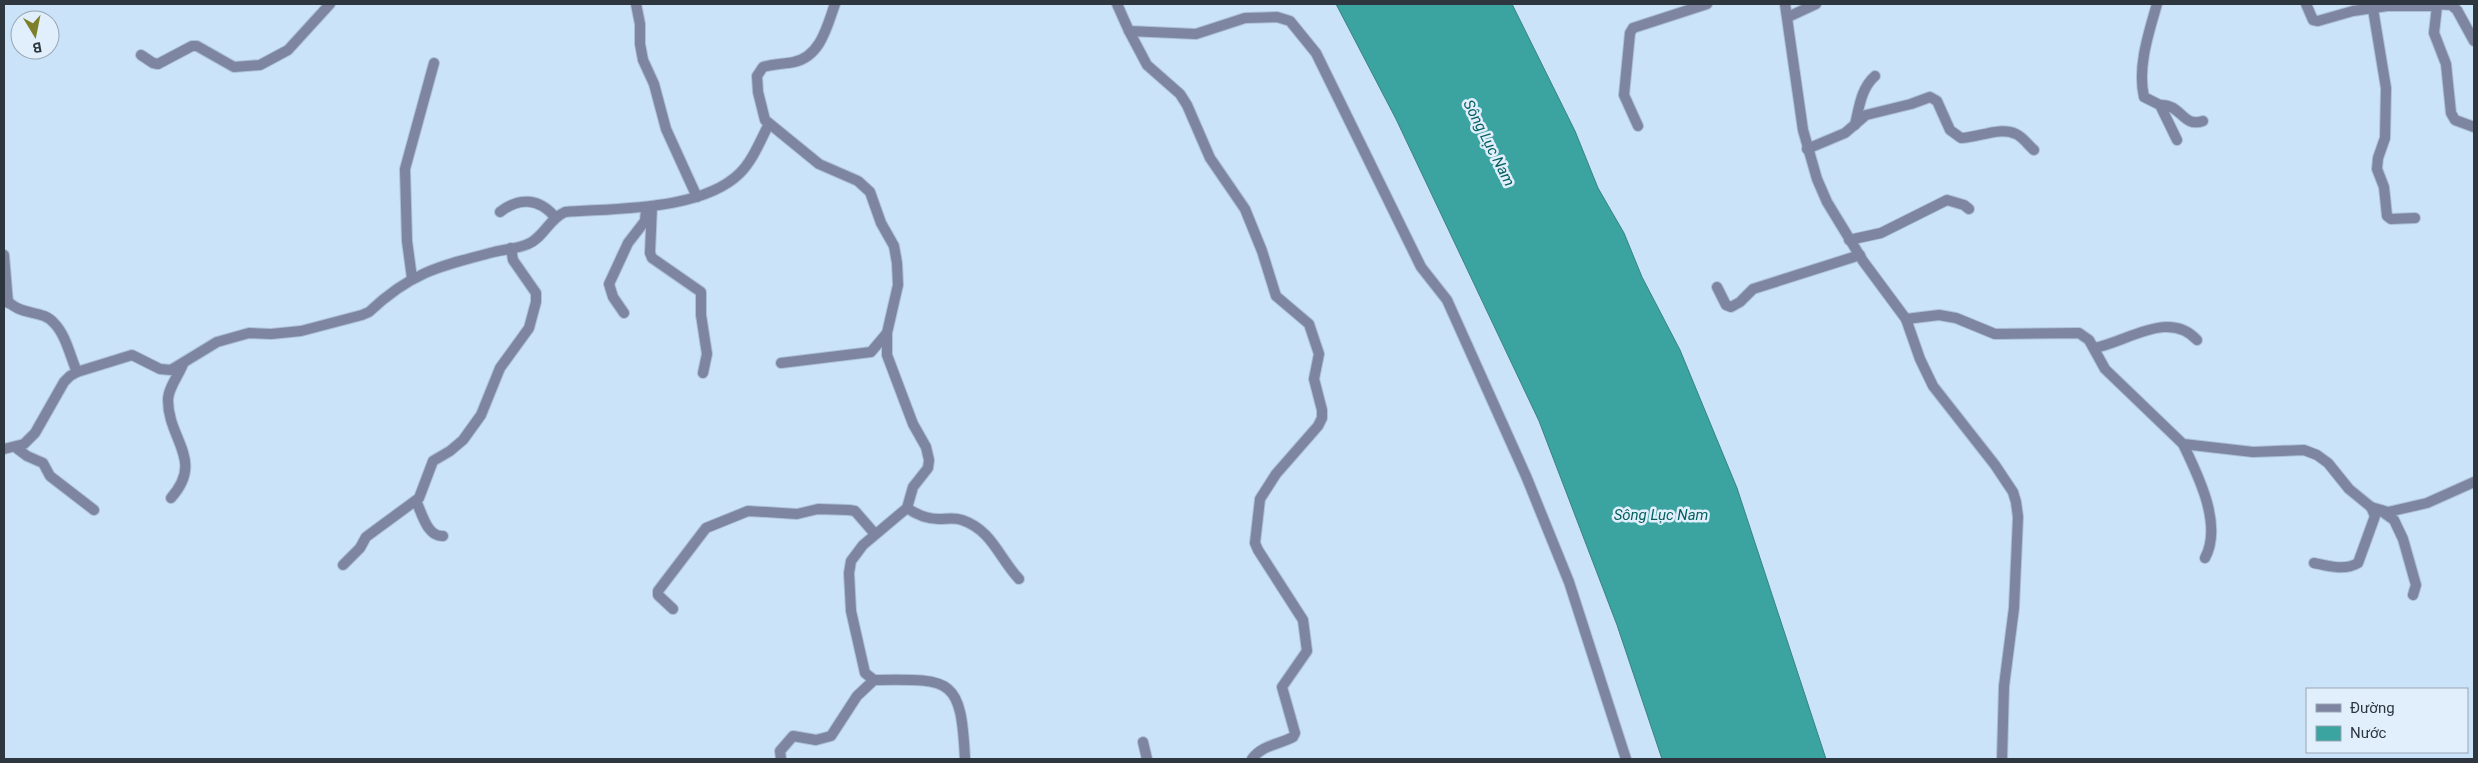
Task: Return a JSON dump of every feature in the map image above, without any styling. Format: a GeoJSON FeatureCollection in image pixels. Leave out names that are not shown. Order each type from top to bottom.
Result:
{"type":"FeatureCollection","features":[{"type":"Feature","properties":{"kind":"street"},"geometry":{"type":"LineString","coordinates":[[142,55],[153,63],[158,64],[185,48],[197,46],[234,67],[260,65],[288,50],[330,4]]}},
{"type":"Feature","properties":{"kind":"street"},"geometry":{"type":"LineString","coordinates":[[636,4],[643,60],[654,84],[666,129],[697,197]]}},
{"type":"Feature","properties":{"kind":"street"},"geometry":{"type":"LineString","coordinates":[[835,4],[830,22],[812,53],[795,62],[769,65],[759,70],[757,76],[758,92],[763,114],[769,124],[819,164],[858,180],[870,192],[881,223],[894,246],[898,285],[887,333],[887,355],[913,424],[928,453],[928,468],[913,487],[907,508],[875,534],[854,556],[849,573],[851,611],[865,673],[874,680],[918,679],[939,683],[952,692],[960,708],[964,759]]}},
{"type":"Feature","properties":{"kind":"street"},"geometry":{"type":"LineString","coordinates":[[1117,4],[1146,66],[1180,94],[1187,106],[1210,158],[1245,209],[1262,251],[1276,296],[1309,324],[1319,354],[1314,379],[1322,418],[1318,426],[1276,474],[1260,500],[1256,524],[1255,543],[1258,550],[1303,620],[1307,651],[1282,687],[1295,733],[1293,738],[1258,750],[1252,759]]}},
{"type":"Feature","properties":{"kind":"street"},"geometry":{"type":"LineString","coordinates":[[1638,126],[1624,95],[1630,33],[1633,28],[1707,4]]}},
{"type":"Feature","properties":{"kind":"street"},"geometry":{"type":"LineString","coordinates":[[1785,4],[1808,148],[1827,202],[1849,240],[1906,319],[1920,359],[1933,386],[1995,465],[2013,492],[2016,502],[2018,517],[2014,608],[2004,686],[2002,759]]}},
{"type":"Feature","properties":{"kind":"street"},"geometry":{"type":"LineString","coordinates":[[1788,17],[1816,4]]}},
{"type":"Feature","properties":{"kind":"street"},"geometry":{"type":"LineString","coordinates":[[2157,4],[2144,56],[2142,86],[2144,97],[2160,105],[2168,104],[2176,108],[2189,122],[2194,124],[2202,121]]}},
{"type":"Feature","properties":{"kind":"street"},"geometry":{"type":"LineString","coordinates":[[2306,4],[2313,20],[2318,21],[2353,11],[2387,6],[2451,5],[2457,10],[2474,41]]}},
{"type":"Feature","properties":{"kind":"street"},"geometry":{"type":"LineString","coordinates":[[2435,4],[2438,10],[2434,33],[2446,64],[2451,113],[2455,120],[2474,127]]}},
{"type":"Feature","properties":{"kind":"street"},"geometry":{"type":"LineString","coordinates":[[2373,9],[2386,88],[2385,138],[2378,158],[2377,169],[2384,187],[2387,216],[2391,219],[2415,218]]}},
{"type":"Feature","properties":{"kind":"street"},"geometry":{"type":"LineString","coordinates":[[1129,30],[1196,34],[1245,18],[1277,17],[1290,21],[1316,53],[1421,267],[1447,300],[1526,476],[1569,582],[1626,759]]}},
{"type":"Feature","properties":{"kind":"street"},"geometry":{"type":"LineString","coordinates":[[412,278],[407,241],[406,169],[434,63]]}},
{"type":"Feature","properties":{"kind":"street"},"geometry":{"type":"LineString","coordinates":[[1855,126],[1864,90],[1868,82],[1875,76]]}},
{"type":"Feature","properties":{"kind":"street"},"geometry":{"type":"LineString","coordinates":[[1808,148],[1845,134],[1866,115],[1934,97],[1950,130],[1961,138],[2009,132],[2017,134],[2034,150]]}},
{"type":"Feature","properties":{"kind":"street"},"geometry":{"type":"LineString","coordinates":[[2160,105],[2177,140]]}},
{"type":"Feature","properties":{"kind":"street"},"geometry":{"type":"LineString","coordinates":[[4,449],[24,444],[35,433],[64,382],[77,372],[132,355],[165,370],[183,364],[217,342],[250,333],[271,334],[301,331],[362,315],[412,278],[434,268],[533,242],[555,218],[565,212],[649,206],[697,197],[714,191],[740,174],[749,162],[769,124]]}},
{"type":"Feature","properties":{"kind":"street"},"geometry":{"type":"LineString","coordinates":[[1849,240],[1881,233],[1947,200],[1964,205],[1969,209]]}},
{"type":"Feature","properties":{"kind":"street"},"geometry":{"type":"LineString","coordinates":[[500,212],[513,203],[524,201],[540,204],[555,218]]}},
{"type":"Feature","properties":{"kind":"street"},"geometry":{"type":"LineString","coordinates":[[624,313],[610,291],[609,284],[628,242],[644,221],[649,206]]}},
{"type":"Feature","properties":{"kind":"street"},"geometry":{"type":"LineString","coordinates":[[649,206],[652,258],[701,292],[701,315],[707,354],[703,373]]}},
{"type":"Feature","properties":{"kind":"street"},"geometry":{"type":"LineString","coordinates":[[344,565],[373,531],[416,501],[433,462],[450,452],[481,415],[500,368],[529,328],[536,302],[536,293],[513,260],[511,248]]}},
{"type":"Feature","properties":{"kind":"street"},"geometry":{"type":"LineString","coordinates":[[4,255],[6,300],[16,310],[44,316],[54,322],[77,372]]}},
{"type":"Feature","properties":{"kind":"street"},"geometry":{"type":"LineString","coordinates":[[1717,287],[1726,306],[1731,307],[1740,302],[1753,289],[1860,256]]}},
{"type":"Feature","properties":{"kind":"street"},"geometry":{"type":"LineString","coordinates":[[1906,319],[1939,315],[1968,321],[1980,329],[1995,334],[2079,333],[2089,340],[2105,370],[2183,444],[2200,479],[2209,509],[2212,545],[2205,558]]}},
{"type":"Feature","properties":{"kind":"street"},"geometry":{"type":"LineString","coordinates":[[2094,348],[2162,326],[2186,331],[2197,340]]}},
{"type":"Feature","properties":{"kind":"street"},"geometry":{"type":"LineString","coordinates":[[781,363],[871,352],[887,333]]}},
{"type":"Feature","properties":{"kind":"street"},"geometry":{"type":"LineString","coordinates":[[171,498],[181,486],[185,476],[184,457],[174,432],[168,398],[183,364]]}},
{"type":"Feature","properties":{"kind":"street"},"geometry":{"type":"LineString","coordinates":[[2183,444],[2245,452],[2304,450],[2317,455],[2328,463],[2349,489],[2375,509],[2394,520],[2403,539],[2416,585],[2413,595]]}},
{"type":"Feature","properties":{"kind":"street"},"geometry":{"type":"LineString","coordinates":[[15,446],[26,456],[43,463],[50,476],[94,510]]}},
{"type":"Feature","properties":{"kind":"street"},"geometry":{"type":"LineString","coordinates":[[2375,509],[2397,510],[2427,503],[2474,482]]}},
{"type":"Feature","properties":{"kind":"street"},"geometry":{"type":"LineString","coordinates":[[416,501],[431,531],[438,536],[443,536]]}},
{"type":"Feature","properties":{"kind":"street"},"geometry":{"type":"LineString","coordinates":[[907,508],[929,519],[959,519],[981,529],[995,544],[1007,566],[1019,579]]}},
{"type":"Feature","properties":{"kind":"street"},"geometry":{"type":"LineString","coordinates":[[2314,563],[2338,567],[2353,566],[2358,563],[2375,516],[2375,509]]}},
{"type":"Feature","properties":{"kind":"street"},"geometry":{"type":"LineString","coordinates":[[673,609],[658,595],[658,591],[706,528],[733,515],[758,510],[796,514],[818,510],[849,510],[855,511],[875,534]]}},
{"type":"Feature","properties":{"kind":"street"},"geometry":{"type":"LineString","coordinates":[[782,759],[780,752],[793,736],[816,740],[831,736],[857,696],[874,680]]}},
{"type":"Feature","properties":{"kind":"street"},"geometry":{"type":"LineString","coordinates":[[1143,742],[1148,759]]}},
{"type":"Feature","properties":{"kind":"water","name":"Sông Lục Nam"},"geometry":{"type":"Polygon","coordinates":[[[1336,4],[1512,4],[1575,131],[1598,188],[1624,233],[1642,277],[1680,350],[1737,488],[1826,759],[1662,759],[1617,625],[1539,421],[1396,119],[1336,4]]]}}]}
